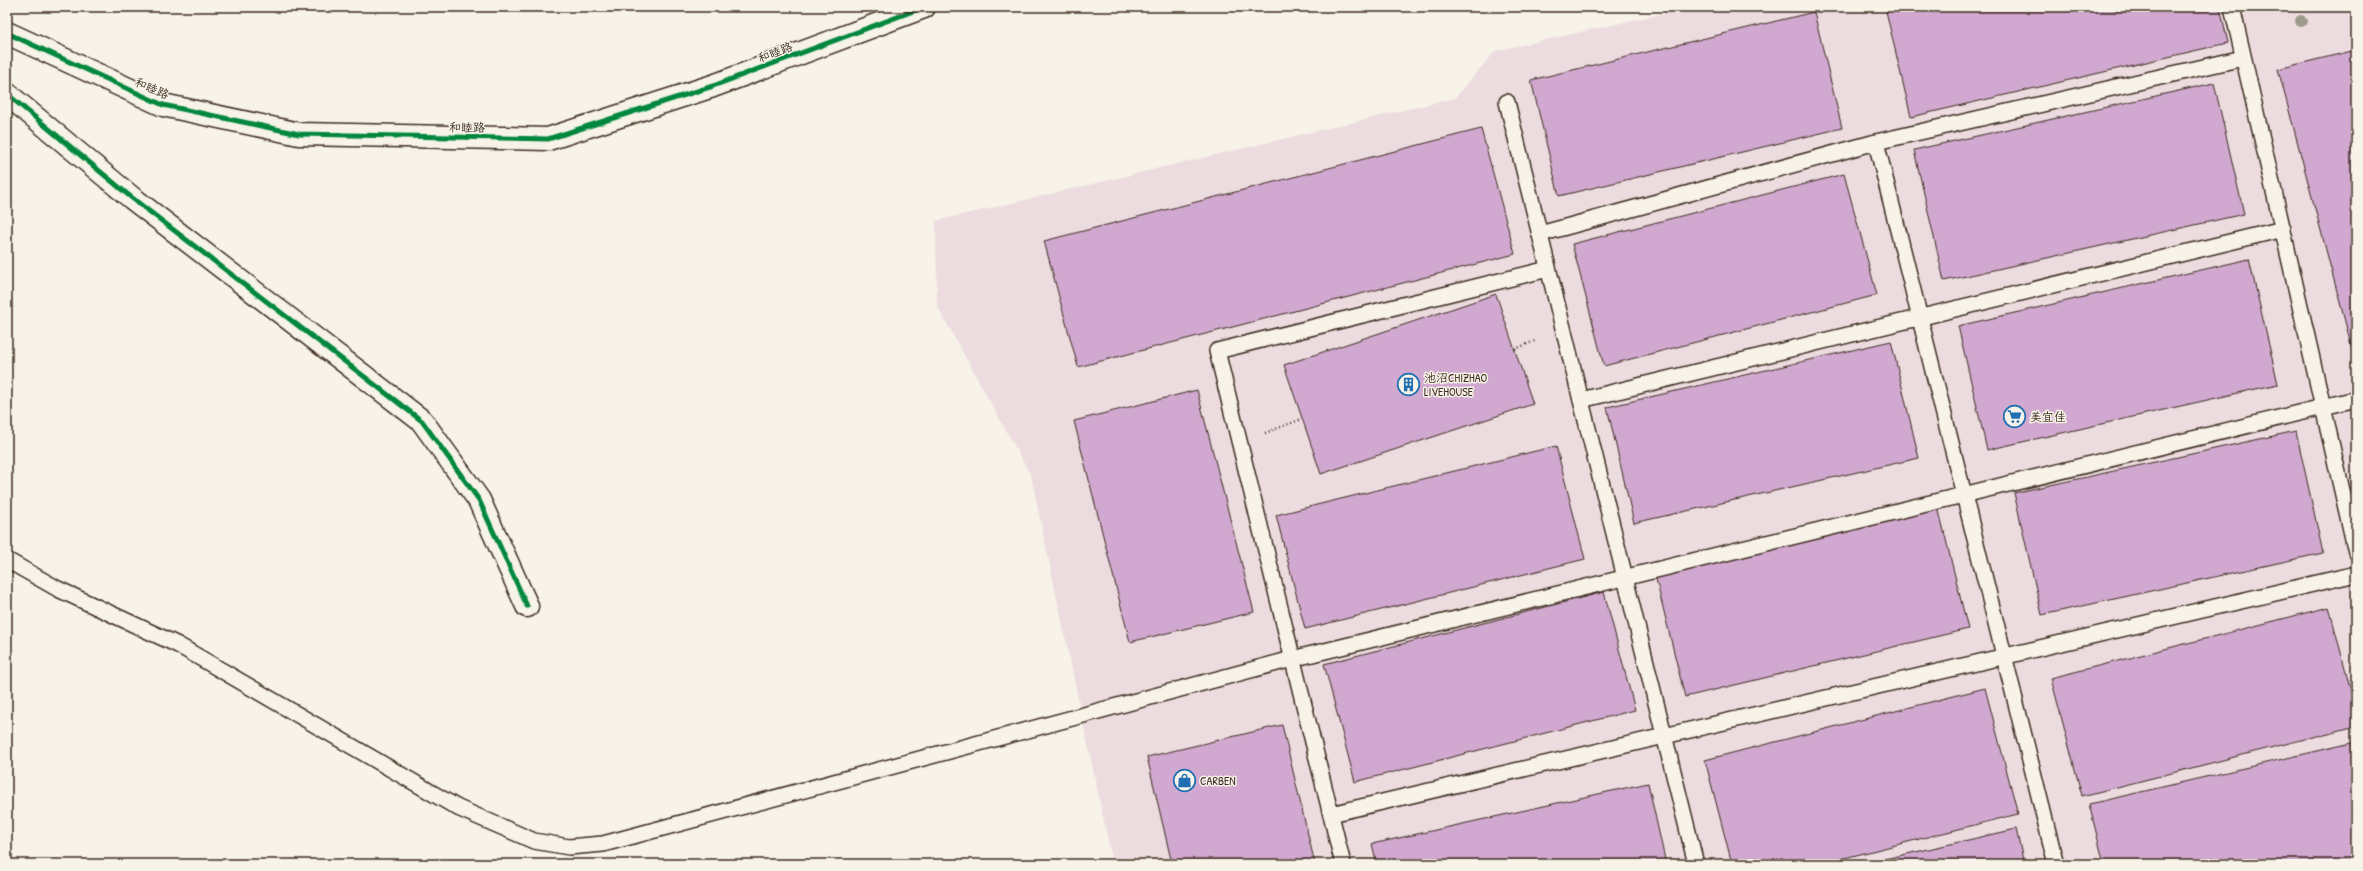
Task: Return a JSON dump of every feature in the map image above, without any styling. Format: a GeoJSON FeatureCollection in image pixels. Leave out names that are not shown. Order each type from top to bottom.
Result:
{"type":"FeatureCollection","features":[{"type":"Feature","properties":{"kind":"street","name":"和睦路"},"geometry":{"type":"LineString","coordinates":[[7,33],[163,105],[299,134],[548,139],[714,86],[924,7]]}},
{"type":"Feature","properties":{"kind":"street"},"geometry":{"type":"LineString","coordinates":[[7,94],[132,198],[422,421],[479,500],[527,606]]}},
{"type":"Feature","properties":{"kind":"lane"},"geometry":{"type":"LineString","coordinates":[[2232,7],[2356,552]]}},
{"type":"Feature","properties":{"kind":"lane"},"geometry":{"type":"LineString","coordinates":[[1540,234],[1876,142],[2243,58]]}},
{"type":"Feature","properties":{"kind":"lane"},"geometry":{"type":"LineString","coordinates":[[1507,102],[1696,864]]}},
{"type":"Feature","properties":{"kind":"lane"},"geometry":{"type":"LineString","coordinates":[[1876,142],[2056,864]]}},
{"type":"Feature","properties":{"kind":"lane"},"geometry":{"type":"LineString","coordinates":[[1581,400],[2283,229]]}},
{"type":"Feature","properties":{"kind":"lane"},"geometry":{"type":"LineString","coordinates":[[1343,864],[1217,352],[1548,269]]}},
{"type":"Feature","properties":{"kind":"lane"},"geometry":{"type":"LineString","coordinates":[[7,560],[58,589],[178,645],[458,808],[534,842],[569,847],[603,844],[1292,659],[2356,399]]}},
{"type":"Feature","properties":{"kind":"lane"},"geometry":{"type":"LineString","coordinates":[[1331,814],[2356,574]]}},
{"type":"Feature","properties":{"kind":"path"},"geometry":{"type":"LineString","coordinates":[[1239,443],[1302,419]]}},
{"type":"Feature","properties":{"kind":"shaded area"},"geometry":{"type":"Polygon","coordinates":[[[1692,7],[2356,7],[2356,864],[1113,864],[1031,476],[937,306],[936,221],[1455,98],[1495,51],[1692,7]]]}},
{"type":"Feature","properties":{"kind":"building"},"geometry":{"type":"Polygon","coordinates":[[[1885,7],[2220,7],[2228,43],[1911,117],[1885,7]]]}},
{"type":"Feature","properties":{"kind":"building"},"geometry":{"type":"Polygon","coordinates":[[[1814,12],[1842,128],[1559,196],[1531,80],[1814,12]]]}},
{"type":"Feature","properties":{"kind":"building"},"geometry":{"type":"Polygon","coordinates":[[[2356,50],[2356,363],[2278,69],[2356,50]]]}},
{"type":"Feature","properties":{"kind":"building"},"geometry":{"type":"Polygon","coordinates":[[[2214,83],[2244,214],[1944,281],[1914,150],[2214,83]]]}},
{"type":"Feature","properties":{"kind":"building"},"geometry":{"type":"Polygon","coordinates":[[[1481,129],[1515,254],[1078,367],[1044,241],[1481,129]]]}},
{"type":"Feature","properties":{"kind":"building"},"geometry":{"type":"Polygon","coordinates":[[[1844,174],[1877,295],[1604,366],[1572,244],[1844,174]]]}},
{"type":"Feature","properties":{"kind":"building"},"geometry":{"type":"Polygon","coordinates":[[[2249,259],[2278,384],[1987,450],[1958,326],[2249,259]]]}},
{"type":"Feature","properties":{"kind":"building","name":"池沼CHIZHAO LIVEHOUSE"},"geometry":{"type":"Polygon","coordinates":[[[1496,294],[1533,404],[1321,474],[1284,365],[1496,294]]]}},
{"type":"Feature","properties":{"kind":"building"},"geometry":{"type":"Polygon","coordinates":[[[1891,341],[1919,458],[1634,523],[1607,407],[1891,341]]]}},
{"type":"Feature","properties":{"kind":"building"},"geometry":{"type":"Polygon","coordinates":[[[1197,390],[1254,612],[1130,642],[1074,421],[1197,390]]]}},
{"type":"Feature","properties":{"kind":"building"},"geometry":{"type":"Polygon","coordinates":[[[2296,431],[2323,553],[2042,615],[2014,493],[2296,431]]]}},
{"type":"Feature","properties":{"kind":"building"},"geometry":{"type":"Polygon","coordinates":[[[1556,446],[1585,559],[1305,629],[1276,515],[1556,446]]]}},
{"type":"Feature","properties":{"kind":"building"},"geometry":{"type":"Polygon","coordinates":[[[1938,507],[1968,629],[1685,697],[1655,575],[1938,507]]]}},
{"type":"Feature","properties":{"kind":"building"},"geometry":{"type":"Polygon","coordinates":[[[1604,592],[1635,710],[1355,782],[1324,664],[1604,592]]]}},
{"type":"Feature","properties":{"kind":"building"},"geometry":{"type":"Polygon","coordinates":[[[2329,607],[2356,710],[2356,726],[2082,796],[2051,678],[2329,607]]]}},
{"type":"Feature","properties":{"kind":"building"},"geometry":{"type":"Polygon","coordinates":[[[1985,688],[2018,814],[1821,864],[1732,864],[1705,760],[1985,688]]]}},
{"type":"Feature","properties":{"kind":"building"},"geometry":{"type":"Polygon","coordinates":[[[1282,725],[1315,864],[1172,864],[1147,757],[1282,725]]]}},
{"type":"Feature","properties":{"kind":"building"},"geometry":{"type":"Polygon","coordinates":[[[2356,742],[2356,864],[2104,864],[2089,804],[2356,742]]]}},
{"type":"Feature","properties":{"kind":"building"},"geometry":{"type":"Polygon","coordinates":[[[1648,783],[1666,864],[1377,864],[1372,844],[1648,783]]]}},
{"type":"Feature","properties":{"kind":"building"},"geometry":{"type":"Polygon","coordinates":[[[2016,829],[2024,864],[1863,864],[2016,829]]]}},
{"type":"Feature","properties":{"kind":"cycle path"},"geometry":{"type":"LineString","coordinates":[[7,33],[163,105],[299,134],[548,139],[713,86],[924,7]]}},
{"type":"Feature","properties":{"kind":"cycle path"},"geometry":{"type":"LineString","coordinates":[[7,94],[132,198],[422,421],[479,500],[527,606]]}},
{"type":"Feature","properties":{"kind":"place","name":"池沼CHIZHAO LIVEHOUSE"},"geometry":{"type":"Point","coordinates":[1409,384]}},
{"type":"Feature","properties":{"kind":"place","name":"美宜佳"},"geometry":{"type":"Point","coordinates":[2014,416]}},
{"type":"Feature","properties":{"kind":"place","name":"CARBEN"},"geometry":{"type":"Point","coordinates":[1184,780]}}]}
